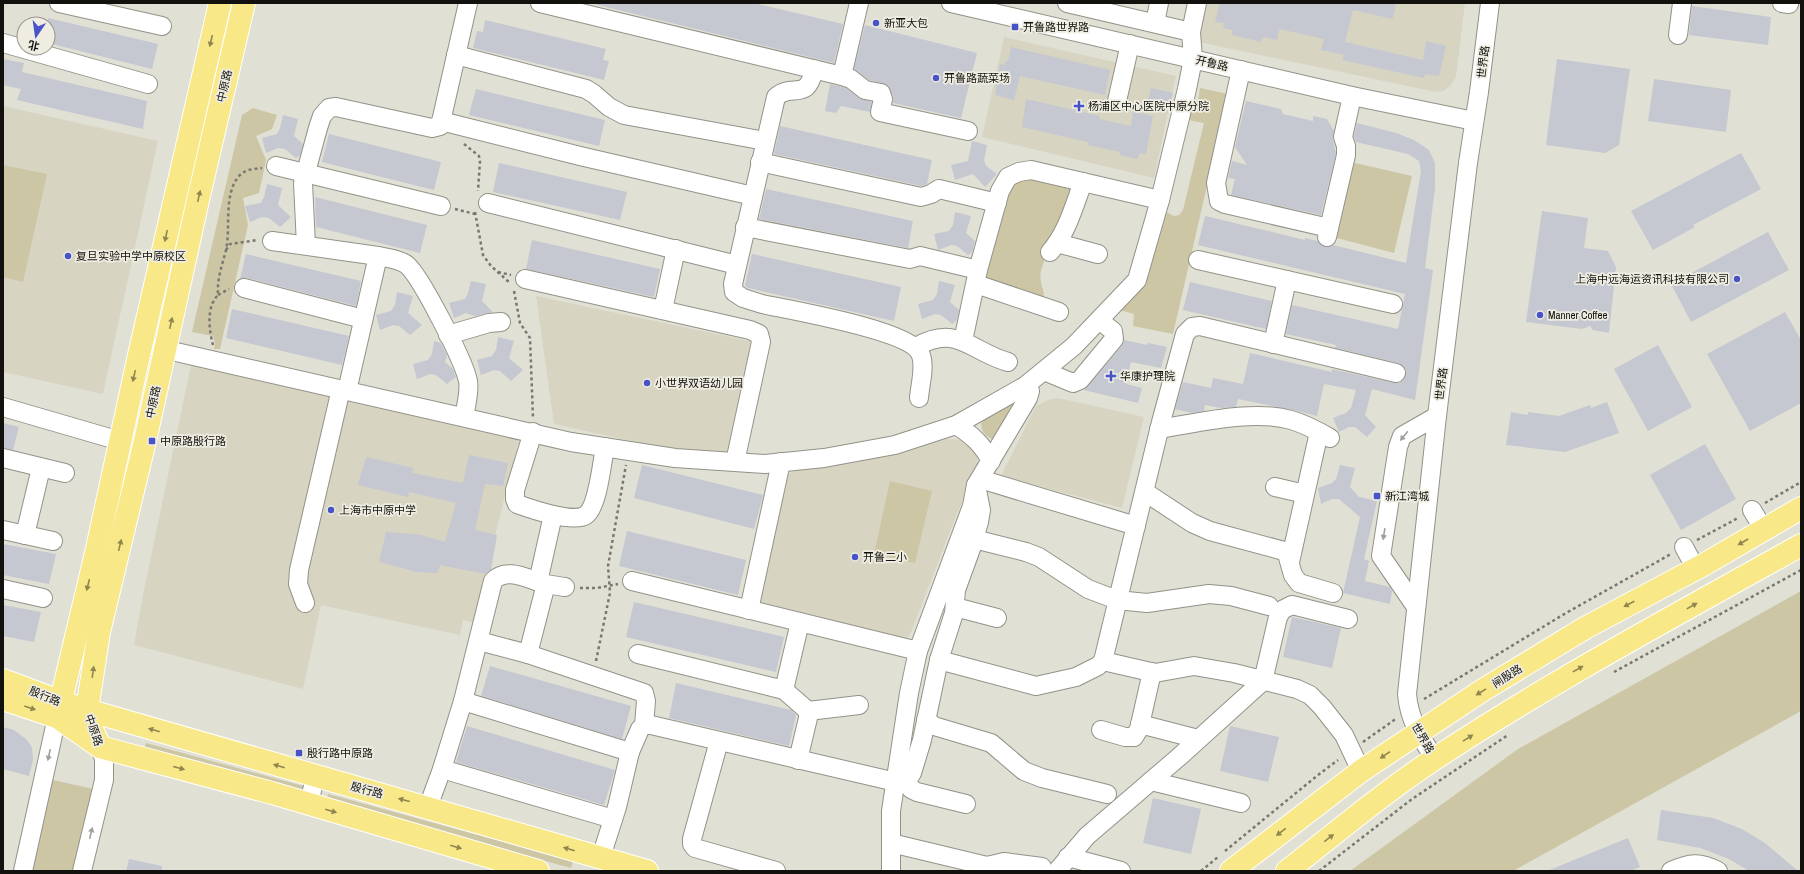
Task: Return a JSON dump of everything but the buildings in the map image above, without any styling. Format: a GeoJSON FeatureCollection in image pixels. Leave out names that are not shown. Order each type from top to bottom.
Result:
{"type":"FeatureCollection","features":[{"type":"Feature","properties":{"kind":"main road","name":"中原路"},"geometry":{"type":"LineString","coordinates":[[58,710],[96,553],[120,441],[220,3]]}},
{"type":"Feature","properties":{"kind":"main road","name":"中原路"},"geometry":{"type":"LineString","coordinates":[[100,747],[91,727],[87,710],[99,632],[145,441],[164,350],[244,3]]}},
{"type":"Feature","properties":{"kind":"main road","name":"闸殷路"},"geometry":{"type":"LineString","coordinates":[[1232,871],[1248,856],[1361,771],[1417,733],[1585,628],[1696,569],[1801,508]]}},
{"type":"Feature","properties":{"kind":"main road"},"geometry":{"type":"LineString","coordinates":[[1287,871],[1382,797],[1435,759],[1562,678],[1801,545]]}},
{"type":"Feature","properties":{"kind":"main road","name":"殷行路"},"geometry":{"type":"LineString","coordinates":[[3,680],[27,688],[58,710],[100,747],[272,793],[308,805],[538,871]]}},
{"type":"Feature","properties":{"kind":"main road","name":"殷行路"},"geometry":{"type":"LineString","coordinates":[[3,699],[58,710],[87,710],[647,871]]}},
{"type":"Feature","properties":{"kind":"street"},"geometry":{"type":"LineString","coordinates":[[60,3],[162,26]]}},
{"type":"Feature","properties":{"kind":"street"},"geometry":{"type":"LineString","coordinates":[[306,245],[303,183],[322,116],[329,108],[336,107],[432,128],[440,126],[468,3]]}},
{"type":"Feature","properties":{"kind":"street"},"geometry":{"type":"LineString","coordinates":[[540,3],[842,76],[850,79],[865,90],[881,93],[883,98],[880,112],[968,131]]}},
{"type":"Feature","properties":{"kind":"street"},"geometry":{"type":"LineString","coordinates":[[842,76],[859,3]]}},
{"type":"Feature","properties":{"kind":"street","name":"开鲁路"},"geometry":{"type":"LineString","coordinates":[[951,3],[1352,96],[1474,121]]}},
{"type":"Feature","properties":{"kind":"street"},"geometry":{"type":"LineString","coordinates":[[1067,3],[1191,32]]}},
{"type":"Feature","properties":{"kind":"street"},"geometry":{"type":"LineString","coordinates":[[1155,23],[1159,3]]}},
{"type":"Feature","properties":{"kind":"street"},"geometry":{"type":"LineString","coordinates":[[142,344],[533,432],[571,442],[675,458],[765,464],[824,458],[895,445],[956,425],[1025,386],[1074,346],[1137,280],[1160,200],[1193,59],[1191,32],[1197,3]]}},
{"type":"Feature","properties":{"kind":"street","name":"世界路"},"geometry":{"type":"LineString","coordinates":[[1435,759],[1417,733],[1408,709],[1407,694],[1437,416],[1468,163],[1490,3]]}},
{"type":"Feature","properties":{"kind":"street"},"geometry":{"type":"LineString","coordinates":[[1678,35],[1682,3]]}},
{"type":"Feature","properties":{"kind":"street"},"geometry":{"type":"LineString","coordinates":[[3,43],[148,84]]}},
{"type":"Feature","properties":{"kind":"street"},"geometry":{"type":"LineString","coordinates":[[1118,101],[1130,44]]}},
{"type":"Feature","properties":{"kind":"street"},"geometry":{"type":"LineString","coordinates":[[456,55],[586,89],[609,107],[624,115],[765,141]]}},
{"type":"Feature","properties":{"kind":"street"},"geometry":{"type":"LineString","coordinates":[[814,69],[812,82],[806,88],[781,93],[776,97],[733,284],[734,292],[751,300],[877,330],[897,337],[916,347],[923,365],[919,398]]}},
{"type":"Feature","properties":{"kind":"street"},"geometry":{"type":"LineString","coordinates":[[1241,70],[1216,183],[1219,201],[1328,233],[1346,155],[1346,146],[1343,137],[1352,96]]}},
{"type":"Feature","properties":{"kind":"street"},"geometry":{"type":"LineString","coordinates":[[441,121],[753,196]]}},
{"type":"Feature","properties":{"kind":"street"},"geometry":{"type":"LineString","coordinates":[[760,162],[921,197],[931,194],[939,189],[996,203]]}},
{"type":"Feature","properties":{"kind":"street"},"geometry":{"type":"LineString","coordinates":[[276,166],[441,206]]}},
{"type":"Feature","properties":{"kind":"street"},"geometry":{"type":"LineString","coordinates":[[963,341],[977,277],[996,203],[1000,191],[1008,177],[1019,172],[1031,170],[1160,200]]}},
{"type":"Feature","properties":{"kind":"street"},"geometry":{"type":"LineString","coordinates":[[1083,182],[1065,228],[1054,248],[1098,254]]}},
{"type":"Feature","properties":{"kind":"street"},"geometry":{"type":"LineString","coordinates":[[480,202],[738,264]]}},
{"type":"Feature","properties":{"kind":"street"},"geometry":{"type":"LineString","coordinates":[[746,227],[910,259],[920,256],[977,277],[1060,312]]}},
{"type":"Feature","properties":{"kind":"street"},"geometry":{"type":"LineString","coordinates":[[272,241],[378,256],[405,263],[415,273],[461,359],[468,382],[464,417]]}},
{"type":"Feature","properties":{"kind":"street"},"geometry":{"type":"LineString","coordinates":[[663,310],[676,249]]}},
{"type":"Feature","properties":{"kind":"street"},"geometry":{"type":"LineString","coordinates":[[305,603],[298,584],[299,570],[378,256]]}},
{"type":"Feature","properties":{"kind":"street"},"geometry":{"type":"LineString","coordinates":[[1198,260],[1393,304]]}},
{"type":"Feature","properties":{"kind":"street"},"geometry":{"type":"LineString","coordinates":[[525,279],[745,329],[759,334],[761,342],[735,462]]}},
{"type":"Feature","properties":{"kind":"street"},"geometry":{"type":"LineString","coordinates":[[1273,344],[1287,280]]}},
{"type":"Feature","properties":{"kind":"street"},"geometry":{"type":"LineString","coordinates":[[244,288],[363,319]]}},
{"type":"Feature","properties":{"kind":"street"},"geometry":{"type":"LineString","coordinates":[[745,329],[751,300]]}},
{"type":"Feature","properties":{"kind":"street"},"geometry":{"type":"LineString","coordinates":[[1044,371],[1073,383],[1080,380],[1114,339],[1113,331],[1099,320]]}},
{"type":"Feature","properties":{"kind":"street"},"geometry":{"type":"LineString","coordinates":[[448,335],[489,323],[501,322]]}},
{"type":"Feature","properties":{"kind":"street"},"geometry":{"type":"LineString","coordinates":[[939,660],[1036,686],[1076,677],[1098,666],[1103,661],[1159,429],[1185,334],[1192,327],[1200,326],[1396,373]]}},
{"type":"Feature","properties":{"kind":"street"},"geometry":{"type":"LineString","coordinates":[[916,347],[928,340],[953,338],[963,341],[994,358],[1008,362]]}},
{"type":"Feature","properties":{"kind":"street"},"geometry":{"type":"LineString","coordinates":[[891,871],[891,812],[901,781],[918,651],[972,506],[978,482],[1028,398],[1030,391],[1025,386]]}},
{"type":"Feature","properties":{"kind":"street"},"geometry":{"type":"LineString","coordinates":[[3,407],[120,441]]}},
{"type":"Feature","properties":{"kind":"street"},"geometry":{"type":"LineString","coordinates":[[1159,429],[1238,417],[1265,415],[1290,420],[1325,435],[1305,494],[1290,562]]}},
{"type":"Feature","properties":{"kind":"street"},"geometry":{"type":"LineString","coordinates":[[1416,607],[1381,556],[1402,436],[1409,430],[1437,416]]}},
{"type":"Feature","properties":{"kind":"street"},"geometry":{"type":"LineString","coordinates":[[956,425],[978,441],[991,461]]}},
{"type":"Feature","properties":{"kind":"street"},"geometry":{"type":"LineString","coordinates":[[533,432],[515,490],[515,500],[517,504],[553,515],[579,518],[586,515],[593,506],[605,447]]}},
{"type":"Feature","properties":{"kind":"street"},"geometry":{"type":"LineString","coordinates":[[3,458],[65,473]]}},
{"type":"Feature","properties":{"kind":"street"},"geometry":{"type":"LineString","coordinates":[[748,610],[781,462]]}},
{"type":"Feature","properties":{"kind":"street"},"geometry":{"type":"LineString","coordinates":[[25,535],[41,468]]}},
{"type":"Feature","properties":{"kind":"street"},"geometry":{"type":"LineString","coordinates":[[978,482],[1136,526]]}},
{"type":"Feature","properties":{"kind":"street"},"geometry":{"type":"LineString","coordinates":[[901,781],[912,773],[926,720],[939,660],[955,607],[956,590],[974,539],[981,510],[978,482]]}},
{"type":"Feature","properties":{"kind":"street"},"geometry":{"type":"LineString","coordinates":[[1275,487],[1305,494]]}},
{"type":"Feature","properties":{"kind":"street"},"geometry":{"type":"LineString","coordinates":[[1145,492],[1192,523],[1210,531],[1284,551],[1288,554],[1293,575],[1299,583],[1333,593]]}},
{"type":"Feature","properties":{"kind":"street"},"geometry":{"type":"LineString","coordinates":[[1752,510],[1764,530]]}},
{"type":"Feature","properties":{"kind":"street"},"geometry":{"type":"LineString","coordinates":[[528,654],[542,583],[553,515]]}},
{"type":"Feature","properties":{"kind":"street"},"geometry":{"type":"LineString","coordinates":[[3,530],[53,541]]}},
{"type":"Feature","properties":{"kind":"street"},"geometry":{"type":"LineString","coordinates":[[974,539],[1026,552],[1039,558],[1088,590],[1117,600],[1148,603],[1209,594],[1231,596],[1269,606]]}},
{"type":"Feature","properties":{"kind":"street"},"geometry":{"type":"LineString","coordinates":[[1684,548],[1696,569]]}},
{"type":"Feature","properties":{"kind":"street"},"geometry":{"type":"LineString","coordinates":[[428,807],[442,769],[463,702],[493,582],[497,577],[504,574],[515,575],[542,583],[565,587]]}},
{"type":"Feature","properties":{"kind":"street"},"geometry":{"type":"LineString","coordinates":[[632,580],[918,651]]}},
{"type":"Feature","properties":{"kind":"street"},"geometry":{"type":"LineString","coordinates":[[3,589],[43,598]]}},
{"type":"Feature","properties":{"kind":"street"},"geometry":{"type":"LineString","coordinates":[[1055,865],[1263,681],[1278,617],[1282,610],[1292,605],[1348,619]]}},
{"type":"Feature","properties":{"kind":"street"},"geometry":{"type":"LineString","coordinates":[[955,607],[997,618]]}},
{"type":"Feature","properties":{"kind":"street"},"geometry":{"type":"LineString","coordinates":[[784,690],[800,622]]}},
{"type":"Feature","properties":{"kind":"street"},"geometry":{"type":"LineString","coordinates":[[479,641],[528,654],[644,693],[646,701],[644,725],[640,729],[630,752],[613,819],[601,858]]}},
{"type":"Feature","properties":{"kind":"street"},"geometry":{"type":"LineString","coordinates":[[638,654],[784,690],[808,711],[859,705]]}},
{"type":"Feature","properties":{"kind":"street"},"geometry":{"type":"LineString","coordinates":[[1103,661],[1155,673],[1194,666],[1234,673],[1297,689],[1310,695],[1322,707],[1344,735],[1361,771]]}},
{"type":"Feature","properties":{"kind":"street"},"geometry":{"type":"LineString","coordinates":[[1101,730],[1125,737],[1134,737],[1139,729],[1152,672]]}},
{"type":"Feature","properties":{"kind":"street"},"geometry":{"type":"LineString","coordinates":[[463,702],[630,752]]}},
{"type":"Feature","properties":{"kind":"street","name":"中原路"},"geometry":{"type":"LineString","coordinates":[[23,871],[58,710]]}},
{"type":"Feature","properties":{"kind":"street"},"geometry":{"type":"LineString","coordinates":[[798,760],[808,718],[808,711]]}},
{"type":"Feature","properties":{"kind":"street"},"geometry":{"type":"LineString","coordinates":[[926,720],[934,726],[992,743],[1024,771],[1042,778],[1107,794]]}},
{"type":"Feature","properties":{"kind":"street"},"geometry":{"type":"LineString","coordinates":[[1140,724],[1198,739]]}},
{"type":"Feature","properties":{"kind":"street"},"geometry":{"type":"LineString","coordinates":[[644,725],[652,725],[798,760],[901,781],[917,792],[966,804]]}},
{"type":"Feature","properties":{"kind":"street"},"geometry":{"type":"LineString","coordinates":[[719,741],[692,839],[692,844],[695,848],[776,871]]}},
{"type":"Feature","properties":{"kind":"street","name":"中原路"},"geometry":{"type":"LineString","coordinates":[[82,871],[104,780],[104,759],[100,747]]}},
{"type":"Feature","properties":{"kind":"street"},"geometry":{"type":"LineString","coordinates":[[442,769],[613,819]]}},
{"type":"Feature","properties":{"kind":"street"},"geometry":{"type":"LineString","coordinates":[[308,805],[316,776]]}},
{"type":"Feature","properties":{"kind":"street"},"geometry":{"type":"LineString","coordinates":[[1150,781],[1241,803]]}},
{"type":"Feature","properties":{"kind":"street"},"geometry":{"type":"LineString","coordinates":[[891,843],[986,869],[1004,862],[1121,871]]}},
{"type":"Feature","properties":{"kind":"street"},"geometry":{"type":"LineString","coordinates":[[1672,871],[1688,864],[1700,864],[1718,871]]}},
{"type":"Feature","properties":{"kind":"path"},"geometry":{"type":"LineString","coordinates":[[461,126],[462,141],[468,148],[479,156],[480,161],[480,202],[475,214],[483,255],[511,284],[514,291],[520,323],[530,338],[534,410],[533,432]]}},
{"type":"Feature","properties":{"kind":"path"},"geometry":{"type":"LineString","coordinates":[[210,360],[213,345],[210,333],[210,318],[215,299],[218,295],[218,277],[226,250],[230,198],[234,186],[240,175],[250,169],[276,166]]}},
{"type":"Feature","properties":{"kind":"path"},"geometry":{"type":"LineString","coordinates":[[226,250],[230,244],[254,240],[272,241]]}},
{"type":"Feature","properties":{"kind":"path"},"geometry":{"type":"LineString","coordinates":[[593,675],[610,587],[608,566],[628,451]]}},
{"type":"Feature","properties":{"kind":"path"},"geometry":{"type":"LineString","coordinates":[[1612,673],[1801,570]]}},
{"type":"Feature","properties":{"kind":"path"},"geometry":{"type":"LineString","coordinates":[[565,587],[610,587],[632,580]]}},
{"type":"Feature","properties":{"kind":"path"},"geometry":{"type":"LineString","coordinates":[[1319,871],[1412,799],[1513,732]]}},
{"type":"Feature","properties":{"kind":"shaded area"},"geometry":{"type":"Polygon","coordinates":[[[1206,3],[1465,3],[1456,77],[1450,86],[1443,91],[1436,92],[1199,42],[1206,3]]]}},
{"type":"Feature","properties":{"kind":"shaded area","name":"杨浦区中心医院中原分院"},"geometry":{"type":"Polygon","coordinates":[[[1004,37],[1176,76],[1154,178],[982,137],[1004,37]]]}},
{"type":"Feature","properties":{"kind":"shaded area"},"geometry":{"type":"Polygon","coordinates":[[[1200,88],[1228,94],[1173,334],[1133,326],[1134,314],[1116,309],[1164,211],[1174,216],[1179,215],[1183,210],[1204,123],[1192,121],[1186,116],[1188,102],[1198,101],[1200,88]]]}},
{"type":"Feature","properties":{"kind":"shaded area","name":"复旦实验中学中原校区"},"geometry":{"type":"Polygon","coordinates":[[[3,106],[158,141],[103,394],[3,372],[3,106]]]}},
{"type":"Feature","properties":{"kind":"shaded area"},"geometry":{"type":"Polygon","coordinates":[[[253,108],[277,115],[272,129],[256,136],[266,160],[259,193],[243,198],[248,225],[220,349],[214,349],[215,344],[213,336],[192,332],[242,115],[253,108]]]}},
{"type":"Feature","properties":{"kind":"shaded area"},"geometry":{"type":"Polygon","coordinates":[[[1351,162],[1412,176],[1394,253],[1333,237],[1351,162]]]}},
{"type":"Feature","properties":{"kind":"shaded area"},"geometry":{"type":"Polygon","coordinates":[[[3,165],[47,174],[23,282],[3,277],[3,165]]]}},
{"type":"Feature","properties":{"kind":"shaded area"},"geometry":{"type":"Polygon","coordinates":[[[1024,178],[1080,183],[1044,260],[1040,276],[1044,295],[1043,304],[983,285],[1006,197],[1012,186],[1024,178]]]}},
{"type":"Feature","properties":{"kind":"shaded area","name":"小世界双语幼儿园"},"geometry":{"type":"Polygon","coordinates":[[[536,296],[754,342],[729,454],[669,449],[554,424],[536,296]]]}},
{"type":"Feature","properties":{"kind":"shaded area","name":"上海市中原中学"},"geometry":{"type":"Polygon","coordinates":[[[191,365],[519,439],[484,580],[477,623],[463,620],[460,635],[321,605],[303,689],[134,645],[191,365]]]}},
{"type":"Feature","properties":{"kind":"shaded area"},"geometry":{"type":"Polygon","coordinates":[[[1017,398],[997,438],[992,439],[988,437],[983,432],[981,427],[984,416],[1017,398]]]}},
{"type":"Feature","properties":{"kind":"shaded area"},"geometry":{"type":"Polygon","coordinates":[[[1058,398],[1144,417],[1122,508],[1001,476],[1036,406],[1051,399],[1058,398]]]}},
{"type":"Feature","properties":{"kind":"shaded area","name":"开鲁二小"},"geometry":{"type":"Polygon","coordinates":[[[941,439],[966,441],[978,453],[977,465],[975,474],[956,516],[910,635],[906,638],[759,603],[787,475],[794,471],[852,461],[941,439]]]}},
{"type":"Feature","properties":{"kind":"shaded area"},"geometry":{"type":"Polygon","coordinates":[[[890,481],[932,491],[915,563],[874,554],[890,481]]]}},
{"type":"Feature","properties":{"kind":"shaded area"},"geometry":{"type":"Polygon","coordinates":[[[1801,591],[1801,711],[1513,871],[1350,871],[1518,749],[1801,591]]]}},
{"type":"Feature","properties":{"kind":"shaded area"},"geometry":{"type":"Polygon","coordinates":[[[146,743],[303,786],[301,793],[144,751],[146,743]]]}},
{"type":"Feature","properties":{"kind":"shaded area"},"geometry":{"type":"Polygon","coordinates":[[[53,780],[98,790],[77,871],[28,871],[53,780]]]}},
{"type":"Feature","properties":{"kind":"shaded area"},"geometry":{"type":"Polygon","coordinates":[[[328,794],[573,861],[571,868],[326,802],[328,794]]]}},
{"type":"Feature","properties":{"kind":"place","name":"新亚大包"},"geometry":{"type":"Point","coordinates":[876,23]}},
{"type":"Feature","properties":{"kind":"place","name":"开鲁路世界路"},"geometry":{"type":"Point","coordinates":[1015,27]}},
{"type":"Feature","properties":{"kind":"place","name":"开鲁路蔬菜场"},"geometry":{"type":"Point","coordinates":[936,78]}},
{"type":"Feature","properties":{"kind":"place","name":"杨浦区中心医院中原分院"},"geometry":{"type":"Point","coordinates":[1079,106]}},
{"type":"Feature","properties":{"kind":"place","name":"复旦实验中学中原校区"},"geometry":{"type":"Point","coordinates":[68,256]}},
{"type":"Feature","properties":{"kind":"place","name":"上海中远海运资讯科技有限公司"},"geometry":{"type":"Point","coordinates":[1737,279]}},
{"type":"Feature","properties":{"kind":"place","name":"Manner Coffee"},"geometry":{"type":"Point","coordinates":[1540,315]}},
{"type":"Feature","properties":{"kind":"place","name":"华康护理院"},"geometry":{"type":"Point","coordinates":[1111,376]}},
{"type":"Feature","properties":{"kind":"place","name":"小世界双语幼儿园"},"geometry":{"type":"Point","coordinates":[647,383]}},
{"type":"Feature","properties":{"kind":"place","name":"中原路殷行路"},"geometry":{"type":"Point","coordinates":[152,441]}},
{"type":"Feature","properties":{"kind":"place","name":"新江湾城"},"geometry":{"type":"Point","coordinates":[1377,496]}},
{"type":"Feature","properties":{"kind":"place","name":"上海市中原中学"},"geometry":{"type":"Point","coordinates":[331,510]}},
{"type":"Feature","properties":{"kind":"place","name":"开鲁二小"},"geometry":{"type":"Point","coordinates":[855,557]}},
{"type":"Feature","properties":{"kind":"place","name":"殷行路中原路"},"geometry":{"type":"Point","coordinates":[299,753]}}]}
